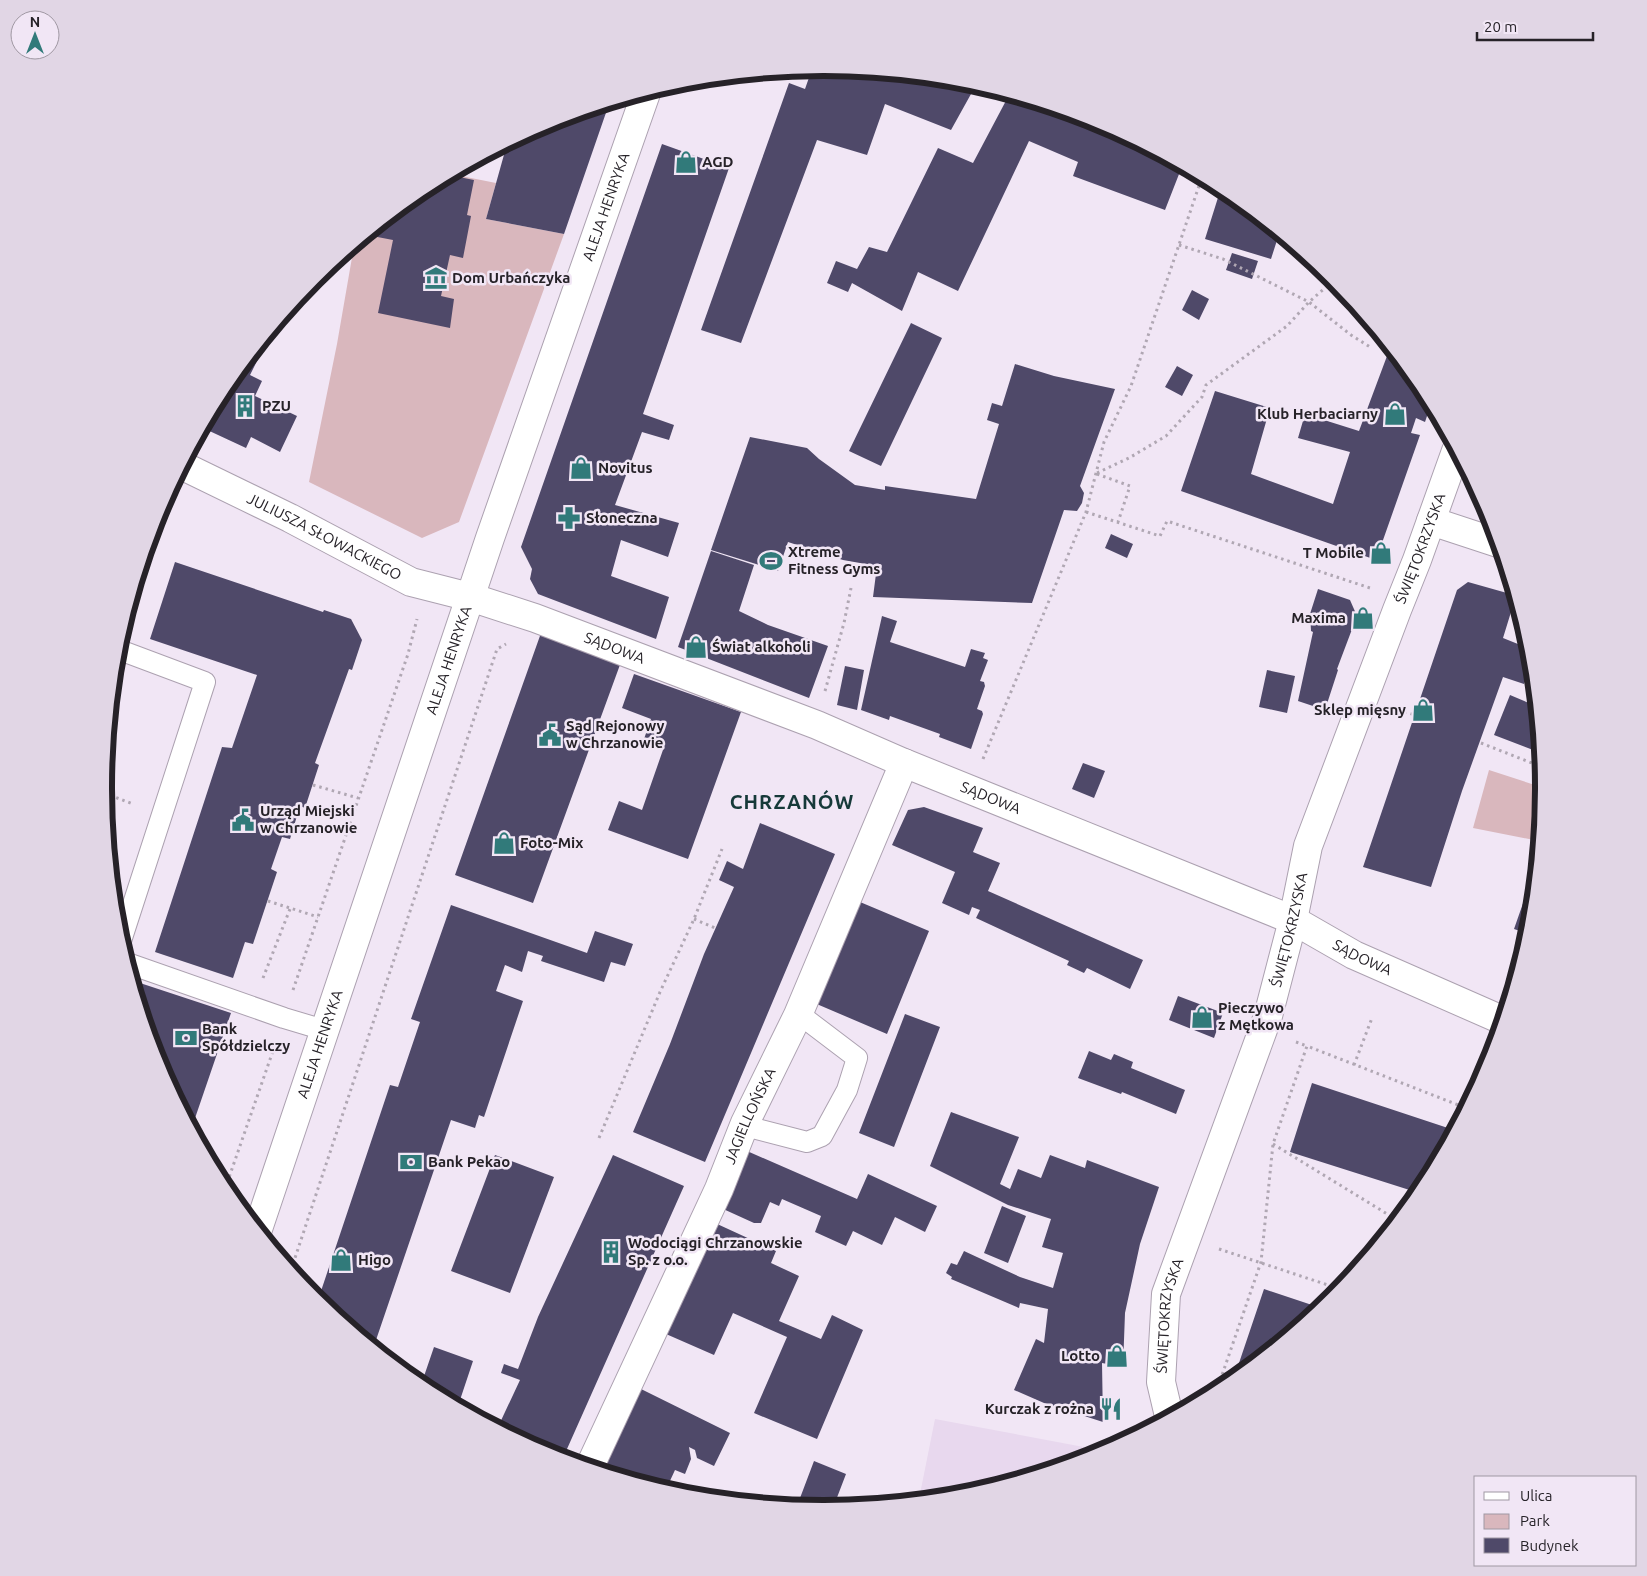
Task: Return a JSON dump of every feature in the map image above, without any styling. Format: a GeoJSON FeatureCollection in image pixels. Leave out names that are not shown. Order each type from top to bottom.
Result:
{"type":"FeatureCollection","features":[{"type":"Feature","properties":{"kind":"street","name":"ALEJA HENRYKA"},"geometry":{"type":"LineString","coordinates":[[260,1222],[470,597],[644,100]]}},
{"type":"Feature","properties":{"kind":"street","name":"ŚWIĘTOKRZYSKA"},"geometry":{"type":"LineString","coordinates":[[1168,1410],[1161,1382],[1166,1294],[1268,1016],[1293,920],[1308,846],[1454,457]]}},
{"type":"Feature","properties":{"kind":"street","name":"JULIUSZA SŁOWACKIEGO"},"geometry":{"type":"LineString","coordinates":[[188,468],[290,518],[411,582],[470,597]]}},
{"type":"Feature","properties":{"kind":"street"},"geometry":{"type":"LineString","coordinates":[[1431,521],[1490,540]]}},
{"type":"Feature","properties":{"kind":"street","name":"SĄDOWA"},"geometry":{"type":"LineString","coordinates":[[470,597],[544,621],[817,725],[904,763],[1293,920],[1354,955],[1497,1018]]}},
{"type":"Feature","properties":{"kind":"street","name":"JAGIELLOŃSKA"},"geometry":{"type":"LineString","coordinates":[[592,1461],[719,1189],[745,1123],[798,1015],[904,763]]}},
{"type":"Feature","properties":{"kind":"lane"},"geometry":{"type":"LineString","coordinates":[[125,652],[205,682],[125,928]]}},
{"type":"Feature","properties":{"kind":"lane"},"geometry":{"type":"LineString","coordinates":[[134,966],[284,1018],[324,1030]]}},
{"type":"Feature","properties":{"kind":"lane"},"geometry":{"type":"LineString","coordinates":[[745,1123],[753,1128],[807,1142],[822,1136],[847,1090],[856,1058],[798,1015]]}},
{"type":"Feature","properties":{"kind":"path"},"geometry":{"type":"LineString","coordinates":[[980,767],[1086,512],[1104,442],[1131,386],[1200,184]]}},
{"type":"Feature","properties":{"kind":"path"},"geometry":{"type":"LineString","coordinates":[[1179,245],[1222,260],[1309,302],[1351,335],[1370,347]]}},
{"type":"Feature","properties":{"kind":"path"},"geometry":{"type":"LineString","coordinates":[[1096,474],[1129,458],[1166,436],[1202,397],[1206,385],[1287,326],[1309,302],[1328,286]]}},
{"type":"Feature","properties":{"kind":"path"},"geometry":{"type":"LineString","coordinates":[[1096,474],[1130,486],[1118,522]]}},
{"type":"Feature","properties":{"kind":"path"},"geometry":{"type":"LineString","coordinates":[[1086,512],[1160,536],[1167,521],[1377,590]]}},
{"type":"Feature","properties":{"kind":"path"},"geometry":{"type":"LineString","coordinates":[[817,725],[844,623],[851,588]]}},
{"type":"Feature","properties":{"kind":"path"},"geometry":{"type":"LineString","coordinates":[[229,1178],[408,654],[419,612]]}},
{"type":"Feature","properties":{"kind":"path"},"geometry":{"type":"LineString","coordinates":[[293,1263],[497,649],[514,640]]}},
{"type":"Feature","properties":{"kind":"path"},"geometry":{"type":"LineString","coordinates":[[1398,710],[1415,716]]}},
{"type":"Feature","properties":{"kind":"path"},"geometry":{"type":"LineString","coordinates":[[1481,743],[1534,764]]}},
{"type":"Feature","properties":{"kind":"path"},"geometry":{"type":"LineString","coordinates":[[312,785],[358,798]]}},
{"type":"Feature","properties":{"kind":"path"},"geometry":{"type":"LineString","coordinates":[[599,1138],[660,992],[694,919],[722,849]]}},
{"type":"Feature","properties":{"kind":"path"},"geometry":{"type":"LineString","coordinates":[[268,901],[318,917]]}},
{"type":"Feature","properties":{"kind":"path"},"geometry":{"type":"LineString","coordinates":[[252,1006],[290,909]]}},
{"type":"Feature","properties":{"kind":"path"},"geometry":{"type":"LineString","coordinates":[[694,919],[715,928]]}},
{"type":"Feature","properties":{"kind":"path"},"geometry":{"type":"LineString","coordinates":[[1354,1065],[1372,1018]]}},
{"type":"Feature","properties":{"kind":"path"},"geometry":{"type":"LineString","coordinates":[[1221,1378],[1261,1262],[1273,1144],[1307,1046],[1460,1106]]}},
{"type":"Feature","properties":{"kind":"path"},"geometry":{"type":"LineString","coordinates":[[1273,1144],[1391,1217]]}},
{"type":"Feature","properties":{"kind":"path"},"geometry":{"type":"LineString","coordinates":[[1210,1246],[1332,1286]]}},
{"type":"Feature","properties":{"kind":"shaded area"},"geometry":{"type":"Polygon","coordinates":[[[935,1419],[1090,1448],[1008,1475],[920,1493],[935,1419]]]}},
{"type":"Feature","properties":{"kind":"green space"},"geometry":{"type":"Polygon","coordinates":[[[461,176],[496,183],[486,219],[564,234],[459,522],[422,538],[309,482],[337,344],[353,254],[390,223],[428,196],[461,176]]]}},
{"type":"Feature","properties":{"kind":"green space"},"geometry":{"type":"Polygon","coordinates":[[[1489,770],[1535,785],[1533,840],[1473,828],[1489,770]]]}},
{"type":"Feature","properties":{"kind":"building"},"geometry":{"type":"Polygon","coordinates":[[[824,76],[916,82],[972,92],[951,130],[885,104],[867,155],[817,140],[741,343],[701,330],[789,83],[805,89],[809,77],[824,76]]]}},
{"type":"Feature","properties":{"kind":"building"},"geometry":{"type":"Polygon","coordinates":[[[1006,101],[1052,114],[1096,130],[1180,172],[1165,210],[1073,176],[1078,162],[1029,141],[958,291],[918,272],[902,311],[852,283],[848,292],[827,283],[836,261],[857,269],[869,247],[887,252],[938,148],[973,163],[1006,101]]]}},
{"type":"Feature","properties":{"kind":"building"},"geometry":{"type":"Polygon","coordinates":[[[607,111],[564,234],[486,219],[505,152],[551,130],[607,111]]]}},
{"type":"Feature","properties":{"kind":"building"},"geometry":{"type":"Polygon","coordinates":[[[662,144],[729,168],[643,414],[674,425],[669,440],[642,432],[615,505],[679,523],[668,557],[621,540],[611,576],[669,597],[656,639],[538,594],[530,579],[532,569],[521,547],[662,144]]]}},
{"type":"Feature","properties":{"kind":"building"},"geometry":{"type":"Polygon","coordinates":[[[460,177],[474,180],[467,215],[471,216],[463,258],[450,255],[441,296],[454,299],[450,328],[378,313],[393,240],[374,236],[428,196],[460,177]]]}},
{"type":"Feature","properties":{"kind":"building"},"geometry":{"type":"Polygon","coordinates":[[[1219,196],[1277,240],[1271,259],[1205,239],[1219,196]]]}},
{"type":"Feature","properties":{"kind":"building"},"geometry":{"type":"Polygon","coordinates":[[[1232,253],[1258,261],[1252,279],[1226,270],[1232,253]]]}},
{"type":"Feature","properties":{"kind":"building"},"geometry":{"type":"Polygon","coordinates":[[[1192,290],[1209,299],[1199,320],[1182,310],[1192,290]]]}},
{"type":"Feature","properties":{"kind":"building"},"geometry":{"type":"Polygon","coordinates":[[[911,323],[942,338],[881,466],[849,451],[911,323]]]}},
{"type":"Feature","properties":{"kind":"building"},"geometry":{"type":"Polygon","coordinates":[[[1388,354],[1428,413],[1425,422],[1416,418],[1411,433],[1420,435],[1376,560],[1181,491],[1215,391],[1270,408],[1251,474],[1333,504],[1350,452],[1298,438],[1305,414],[1359,431],[1388,354]]]}},
{"type":"Feature","properties":{"kind":"building","name":"PZU"},"geometry":{"type":"Polygon","coordinates":[[[258,357],[250,375],[262,381],[255,396],[297,416],[280,452],[251,437],[246,448],[208,430],[258,357]]]}},
{"type":"Feature","properties":{"kind":"building"},"geometry":{"type":"Polygon","coordinates":[[[1015,364],[1054,376],[1115,389],[1080,486],[1084,493],[1082,503],[1077,511],[1064,510],[1032,603],[873,597],[877,566],[843,560],[788,542],[778,571],[711,550],[750,437],[807,448],[855,485],[885,490],[885,486],[976,499],[999,424],[987,420],[992,403],[1002,406],[1015,364]]]}},
{"type":"Feature","properties":{"kind":"building"},"geometry":{"type":"Polygon","coordinates":[[[1177,366],[1193,375],[1182,396],[1165,387],[1177,366]]]}},
{"type":"Feature","properties":{"kind":"building"},"geometry":{"type":"Polygon","coordinates":[[[1111,534],[1133,544],[1127,558],[1105,548],[1111,534]]]}},
{"type":"Feature","properties":{"kind":"building"},"geometry":{"type":"Polygon","coordinates":[[[711,551],[754,565],[739,611],[768,625],[828,646],[809,698],[678,647],[711,551]]]}},
{"type":"Feature","properties":{"kind":"building"},"geometry":{"type":"Polygon","coordinates":[[[175,562],[323,612],[324,610],[351,619],[362,640],[352,670],[349,669],[315,763],[319,765],[305,808],[300,806],[290,839],[282,837],[271,869],[277,872],[253,944],[245,942],[233,978],[155,952],[222,747],[232,748],[257,675],[150,639],[175,562]]]}},
{"type":"Feature","properties":{"kind":"building"},"geometry":{"type":"Polygon","coordinates":[[[1468,582],[1508,593],[1512,608],[1503,638],[1521,645],[1526,678],[1524,684],[1503,677],[1462,791],[1431,887],[1363,867],[1457,590],[1468,582]]]}},
{"type":"Feature","properties":{"kind":"building"},"geometry":{"type":"Polygon","coordinates":[[[1318,589],[1350,600],[1357,616],[1337,669],[1325,710],[1298,701],[1313,632],[1311,631],[1310,614],[1318,589]]]}},
{"type":"Feature","properties":{"kind":"building"},"geometry":{"type":"Polygon","coordinates":[[[882,616],[897,621],[890,642],[965,667],[971,649],[985,653],[983,658],[988,660],[980,681],[984,682],[985,686],[977,709],[982,711],[983,714],[971,749],[939,737],[940,734],[890,716],[889,720],[861,710],[882,616]]]}},
{"type":"Feature","properties":{"kind":"building"},"geometry":{"type":"Polygon","coordinates":[[[541,633],[621,662],[533,903],[455,875],[541,633]]]}},
{"type":"Feature","properties":{"kind":"building"},"geometry":{"type":"Polygon","coordinates":[[[845,666],[864,670],[857,710],[837,705],[845,666]]]}},
{"type":"Feature","properties":{"kind":"building"},"geometry":{"type":"Polygon","coordinates":[[[1267,670],[1295,676],[1287,713],[1259,707],[1267,670]]]}},
{"type":"Feature","properties":{"kind":"building"},"geometry":{"type":"Polygon","coordinates":[[[634,674],[741,712],[688,859],[608,830],[619,801],[642,810],[664,747],[644,739],[651,719],[622,708],[634,674]]]}},
{"type":"Feature","properties":{"kind":"building"},"geometry":{"type":"Polygon","coordinates":[[[1510,695],[1530,703],[1534,750],[1494,735],[1510,695]]]}},
{"type":"Feature","properties":{"kind":"building"},"geometry":{"type":"Polygon","coordinates":[[[1083,763],[1105,771],[1094,798],[1072,789],[1083,763]]]}},
{"type":"Feature","properties":{"kind":"building"},"geometry":{"type":"Polygon","coordinates":[[[924,807],[983,828],[973,852],[1000,863],[988,891],[1143,960],[1130,989],[1087,968],[1084,973],[1067,965],[1069,961],[976,918],[980,910],[972,907],[969,915],[942,903],[955,872],[892,845],[908,810],[924,807]]]}},
{"type":"Feature","properties":{"kind":"building"},"geometry":{"type":"Polygon","coordinates":[[[760,823],[835,854],[705,1162],[633,1132],[670,1044],[704,954],[734,887],[719,880],[727,861],[743,869],[760,823]]]}},
{"type":"Feature","properties":{"kind":"building"},"geometry":{"type":"Polygon","coordinates":[[[1528,890],[1521,931],[1514,929],[1528,890]]]}},
{"type":"Feature","properties":{"kind":"building"},"geometry":{"type":"Polygon","coordinates":[[[860,902],[929,931],[887,1034],[812,1002],[860,902]]]}},
{"type":"Feature","properties":{"kind":"building"},"geometry":{"type":"Polygon","coordinates":[[[451,905],[587,953],[595,931],[633,944],[625,966],[611,962],[604,982],[541,961],[543,956],[528,951],[522,972],[505,965],[496,991],[523,1001],[484,1117],[479,1115],[475,1128],[451,1120],[376,1341],[321,1292],[390,1085],[398,1087],[420,1022],[411,1019],[451,905]]]}},
{"type":"Feature","properties":{"kind":"building","name":"Bank Spółdzielczy"},"geometry":{"type":"Polygon","coordinates":[[[140,984],[231,1013],[194,1120],[166,1060],[140,984]]]}},
{"type":"Feature","properties":{"kind":"building"},"geometry":{"type":"Polygon","coordinates":[[[1178,996],[1223,1013],[1214,1038],[1169,1020],[1178,996]]]}},
{"type":"Feature","properties":{"kind":"building"},"geometry":{"type":"Polygon","coordinates":[[[905,1014],[940,1027],[894,1147],[859,1133],[905,1014]]]}},
{"type":"Feature","properties":{"kind":"building"},"geometry":{"type":"Polygon","coordinates":[[[1089,1051],[1111,1060],[1114,1054],[1133,1062],[1131,1068],[1185,1090],[1176,1114],[1122,1092],[1121,1094],[1078,1078],[1089,1051]]]}},
{"type":"Feature","properties":{"kind":"building"},"geometry":{"type":"Polygon","coordinates":[[[1312,1083],[1448,1128],[1410,1190],[1290,1152],[1312,1083]]]}},
{"type":"Feature","properties":{"kind":"building"},"geometry":{"type":"Polygon","coordinates":[[[951,1112],[1019,1137],[1000,1184],[1010,1189],[1018,1169],[1041,1178],[1050,1155],[1085,1168],[1087,1160],[1159,1187],[1140,1244],[1125,1313],[1123,1367],[1102,1363],[1103,1422],[1044,1403],[1014,1390],[1036,1339],[1044,1343],[1048,1309],[1020,1303],[1019,1308],[951,1279],[952,1277],[946,1273],[951,1263],[957,1265],[964,1251],[1020,1277],[1053,1288],[1063,1253],[1042,1247],[1051,1219],[1008,1205],[930,1166],[951,1112]]]}},
{"type":"Feature","properties":{"kind":"building"},"geometry":{"type":"Polygon","coordinates":[[[747,1151],[857,1199],[868,1174],[937,1206],[925,1232],[895,1217],[882,1245],[853,1231],[846,1246],[815,1232],[821,1216],[782,1199],[779,1206],[770,1202],[761,1223],[754,1223],[721,1208],[747,1151]]]}},
{"type":"Feature","properties":{"kind":"building"},"geometry":{"type":"Polygon","coordinates":[[[495,1155],[554,1177],[510,1293],[451,1271],[495,1155]]]}},
{"type":"Feature","properties":{"kind":"building","name":"Wodociągi Chrzanowskie Sp. z o.o."},"geometry":{"type":"Polygon","coordinates":[[[613,1155],[684,1186],[566,1451],[501,1421],[520,1380],[501,1373],[504,1364],[518,1369],[538,1317],[613,1155]]]}},
{"type":"Feature","properties":{"kind":"building"},"geometry":{"type":"Polygon","coordinates":[[[1002,1206],[1026,1216],[1008,1263],[984,1253],[1002,1206]]]}},
{"type":"Feature","properties":{"kind":"building"},"geometry":{"type":"Polygon","coordinates":[[[715,1223],[776,1251],[771,1263],[799,1276],[779,1321],[821,1339],[832,1315],[863,1330],[817,1439],[754,1413],[787,1337],[733,1313],[714,1355],[666,1334],[715,1223]]]}},
{"type":"Feature","properties":{"kind":"building"},"geometry":{"type":"Polygon","coordinates":[[[1264,1289],[1312,1305],[1257,1353],[1242,1364],[1239,1363],[1264,1289]]]}},
{"type":"Feature","properties":{"kind":"building"},"geometry":{"type":"Polygon","coordinates":[[[434,1347],[473,1361],[460,1399],[424,1377],[434,1347]]]}},
{"type":"Feature","properties":{"kind":"building"},"geometry":{"type":"Polygon","coordinates":[[[641,1389],[730,1433],[714,1466],[697,1458],[695,1450],[689,1447],[691,1459],[685,1474],[675,1470],[669,1482],[605,1465],[641,1389]]]}},
{"type":"Feature","properties":{"kind":"building"},"geometry":{"type":"Polygon","coordinates":[[[814,1461],[846,1474],[836,1499],[800,1499],[814,1461]]]}},
{"type":"Feature","properties":{"kind":"place","name":"AGD"},"geometry":{"type":"Point","coordinates":[686,162]}},
{"type":"Feature","properties":{"kind":"place","name":"Dom Urbańczyka"},"geometry":{"type":"Point","coordinates":[436,278]}},
{"type":"Feature","properties":{"kind":"place","name":"PZU"},"geometry":{"type":"Point","coordinates":[245,406]}},
{"type":"Feature","properties":{"kind":"place","name":"Klub Herbaciarny"},"geometry":{"type":"Point","coordinates":[1395,414]}},
{"type":"Feature","properties":{"kind":"place","name":"Novitus"},"geometry":{"type":"Point","coordinates":[581,468]}},
{"type":"Feature","properties":{"kind":"place","name":"Słoneczna"},"geometry":{"type":"Point","coordinates":[569,518]}},
{"type":"Feature","properties":{"kind":"place","name":"T Mobile"},"geometry":{"type":"Point","coordinates":[1381,553]}},
{"type":"Feature","properties":{"kind":"place","name":"Xtreme Fitness Gyms"},"geometry":{"type":"Point","coordinates":[771,561]}},
{"type":"Feature","properties":{"kind":"place","name":"Maxima"},"geometry":{"type":"Point","coordinates":[1363,618]}},
{"type":"Feature","properties":{"kind":"place","name":"Świat alkoholi"},"geometry":{"type":"Point","coordinates":[696,647]}},
{"type":"Feature","properties":{"kind":"place","name":"Sklep mięsny"},"geometry":{"type":"Point","coordinates":[1423,710]}},
{"type":"Feature","properties":{"kind":"place","name":"Sąd Rejonowy w Chrzanowie"},"geometry":{"type":"Point","coordinates":[550,735]}},
{"type":"Feature","properties":{"kind":"place","name":"Urząd Miejski w Chrzanowie"},"geometry":{"type":"Point","coordinates":[243,820]}},
{"type":"Feature","properties":{"kind":"place","name":"Foto-Mix"},"geometry":{"type":"Point","coordinates":[504,843]}},
{"type":"Feature","properties":{"kind":"place","name":"Pieczywo z Mętkowa"},"geometry":{"type":"Point","coordinates":[1202,1017]}},
{"type":"Feature","properties":{"kind":"place","name":"Bank Spółdzielczy"},"geometry":{"type":"Point","coordinates":[186,1038]}},
{"type":"Feature","properties":{"kind":"place","name":"Bank Pekao"},"geometry":{"type":"Point","coordinates":[411,1162]}},
{"type":"Feature","properties":{"kind":"place","name":"Wodociągi Chrzanowskie Sp. z o.o."},"geometry":{"type":"Point","coordinates":[611,1252]}},
{"type":"Feature","properties":{"kind":"place","name":"Higo"},"geometry":{"type":"Point","coordinates":[341,1260]}},
{"type":"Feature","properties":{"kind":"place","name":"Lotto"},"geometry":{"type":"Point","coordinates":[1117,1356]}},
{"type":"Feature","properties":{"kind":"place","name":"Kurczak z rożna"},"geometry":{"type":"Point","coordinates":[1111,1409]}},
{"type":"Feature","properties":{"kind":"district","name":"CHRZANÓW"},"geometry":{"type":"Point","coordinates":[792,802]}}]}
